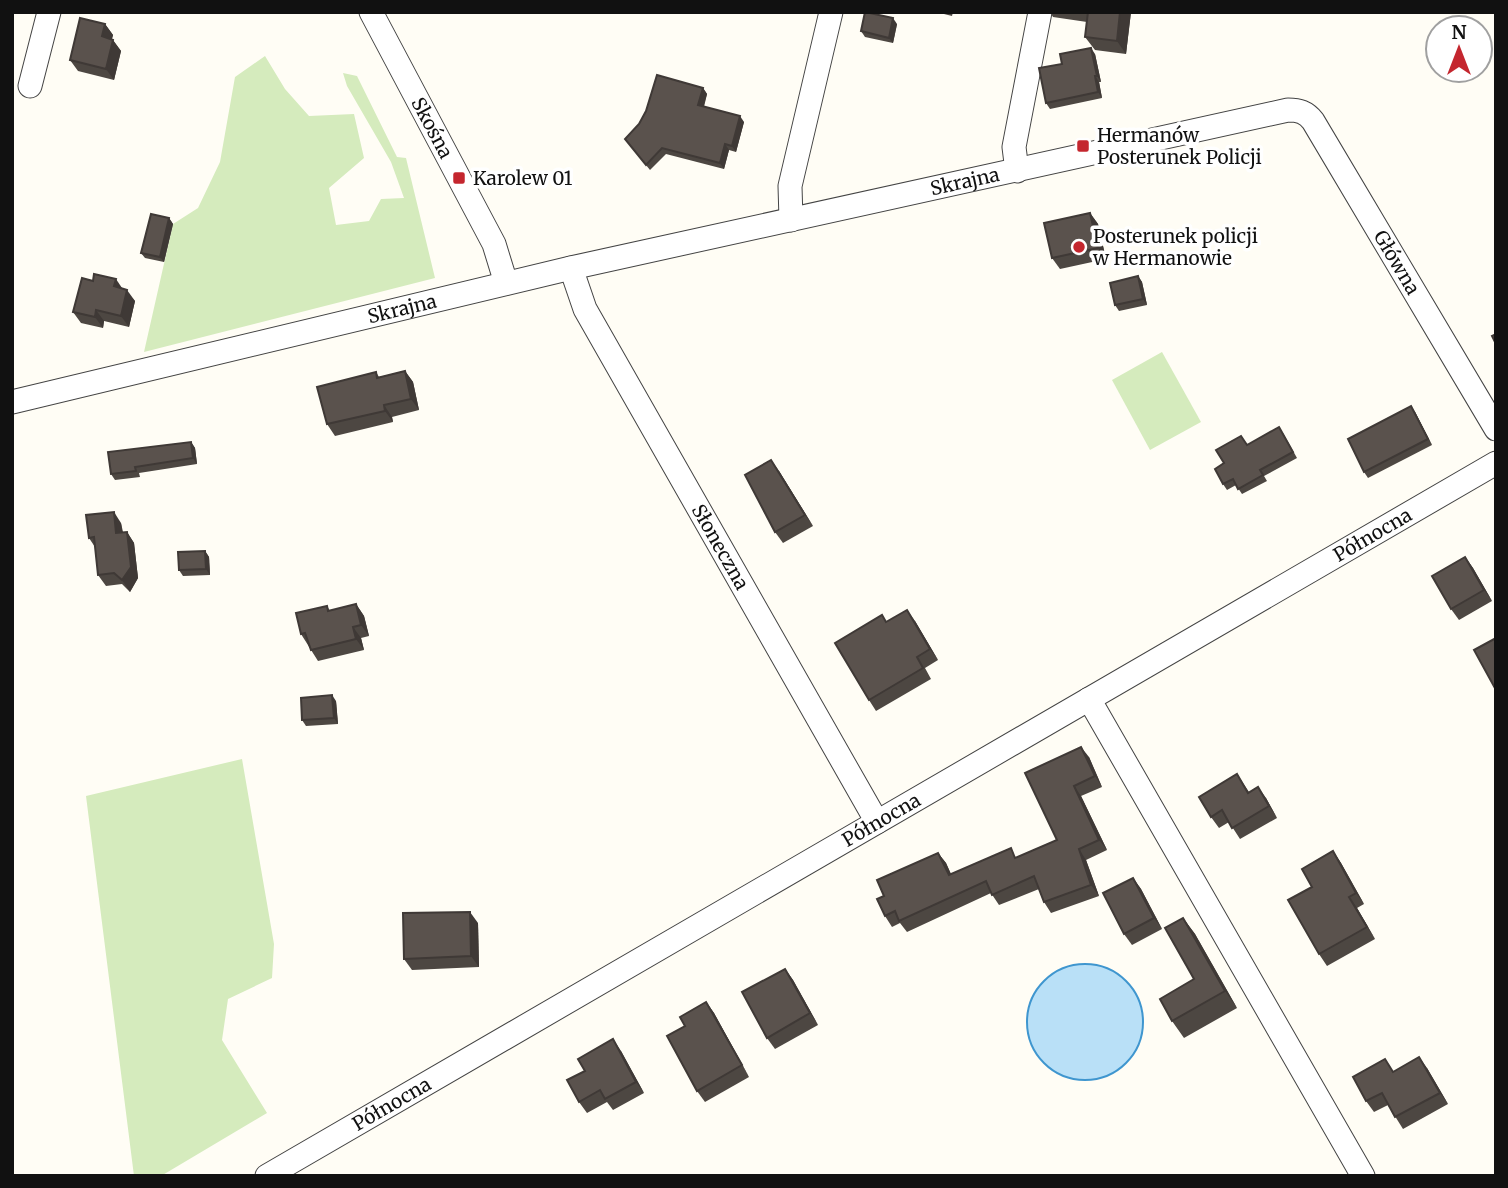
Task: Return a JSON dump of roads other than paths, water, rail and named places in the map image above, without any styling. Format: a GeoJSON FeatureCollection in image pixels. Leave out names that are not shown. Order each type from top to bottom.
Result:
{"type":"FeatureCollection","features":[{"type":"Feature","properties":{"kind":"street"},"geometry":{"type":"LineString","coordinates":[[30,86],[49,12]]}},
{"type":"Feature","properties":{"kind":"street","name":"Skośna"},"geometry":{"type":"LineString","coordinates":[[371,12],[494,244],[506,283]]}},
{"type":"Feature","properties":{"kind":"street"},"geometry":{"type":"LineString","coordinates":[[791,220],[790,186],[831,12]]}},
{"type":"Feature","properties":{"kind":"street","name":"Skrajna"},"geometry":{"type":"LineString","coordinates":[[1017,171],[1014,147],[1040,12]]}},
{"type":"Feature","properties":{"kind":"street","name":"Skrajna"},"geometry":{"type":"LineString","coordinates":[[12,402],[571,268],[1288,110]]}},
{"type":"Feature","properties":{"kind":"street","name":"Główna"},"geometry":{"type":"LineString","coordinates":[[1288,110],[1298,110],[1313,121],[1496,429]]}},
{"type":"Feature","properties":{"kind":"street","name":"Słoneczna"},"geometry":{"type":"LineString","coordinates":[[571,268],[585,309],[877,822]]}},
{"type":"Feature","properties":{"kind":"street","name":"Północna"},"geometry":{"type":"LineString","coordinates":[[267,1176],[1496,463]]}},
{"type":"Feature","properties":{"kind":"street"},"geometry":{"type":"LineString","coordinates":[[1089,699],[1363,1176]]}},
{"type":"Feature","properties":{"kind":"water"},"geometry":{"type":"Polygon","coordinates":[[[1085,964],[1107,968],[1126,981],[1139,1000],[1143,1022],[1139,1044],[1126,1063],[1107,1076],[1085,1080],[1063,1076],[1044,1063],[1031,1044],[1027,1022],[1031,1000],[1044,981],[1063,968],[1085,964]]]}},
{"type":"Feature","properties":{"kind":"place","name":"Hermanów Posterunek Policji"},"geometry":{"type":"Point","coordinates":[1083,146]}},
{"type":"Feature","properties":{"kind":"place","name":"Karolew 01"},"geometry":{"type":"Point","coordinates":[459,178]}},
{"type":"Feature","properties":{"kind":"place","name":"Posterunek policji w Hermanowie"},"geometry":{"type":"Point","coordinates":[1079,247]}}]}
